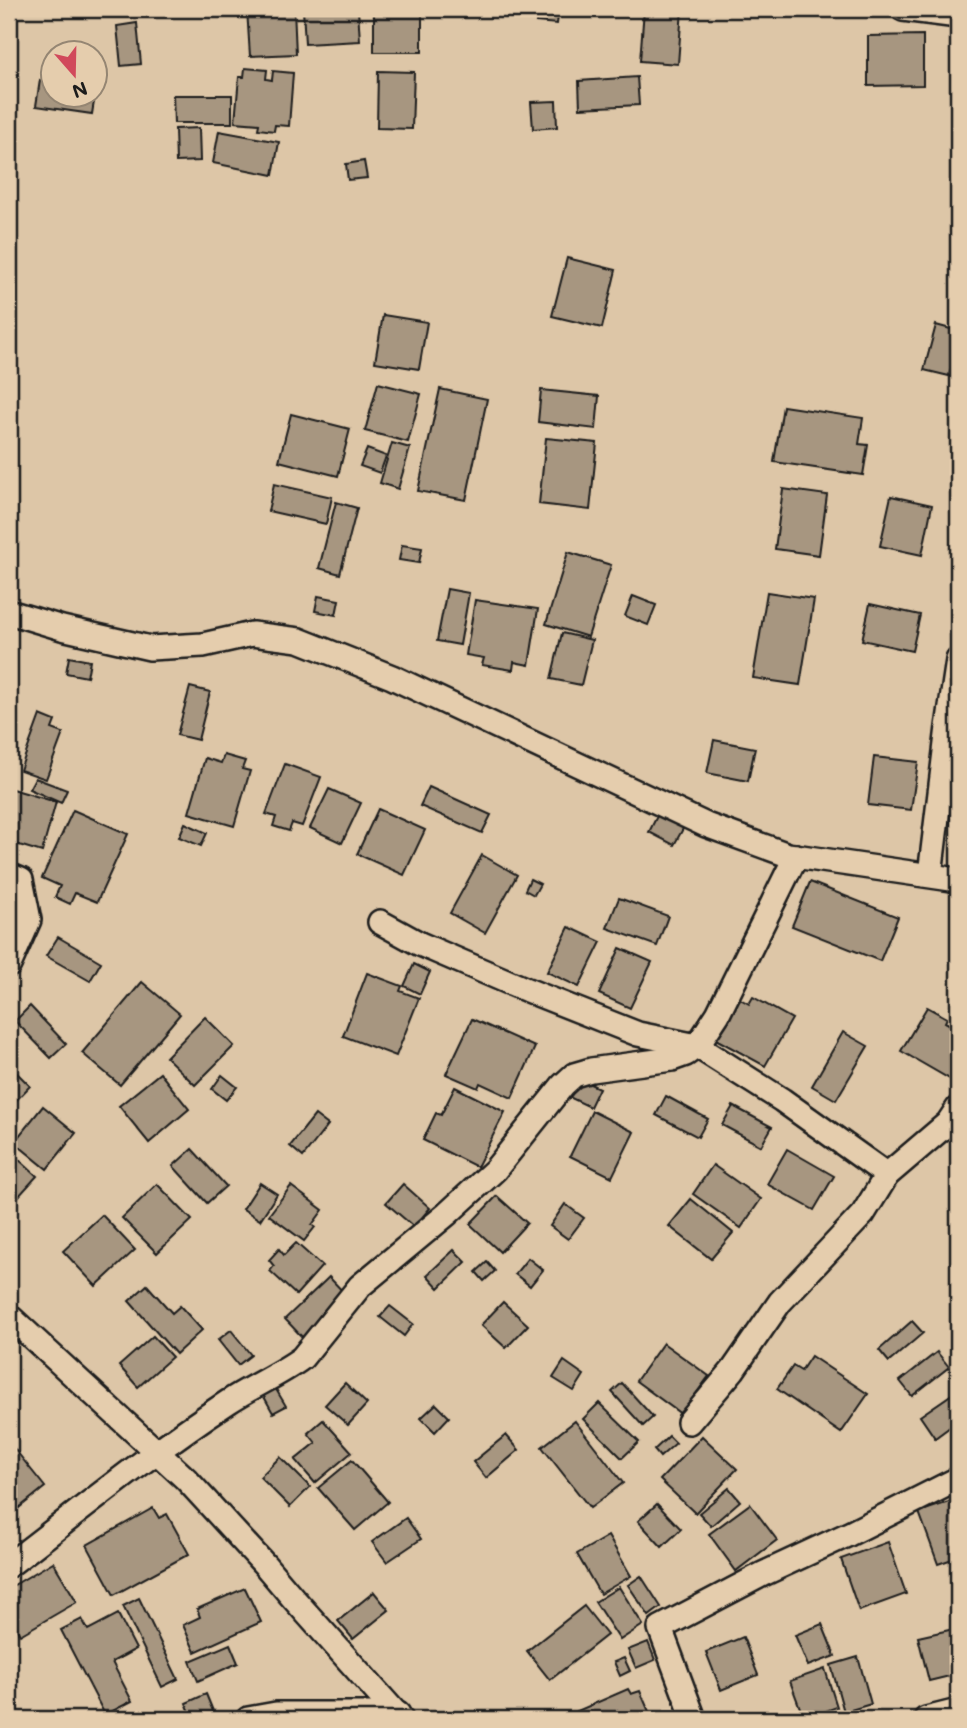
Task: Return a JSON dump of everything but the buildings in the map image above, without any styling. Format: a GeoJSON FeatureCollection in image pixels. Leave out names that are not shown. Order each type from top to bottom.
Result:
{"type":"FeatureCollection","features":[{"type":"Feature","properties":{"kind":"street"},"geometry":{"type":"LineString","coordinates":[[903,9],[958,16]]}},
{"type":"Feature","properties":{"kind":"street"},"geometry":{"type":"LineString","coordinates":[[9,612],[62,628],[150,648],[203,645],[252,634],[299,640],[392,677],[706,825],[796,856],[958,880]]}},
{"type":"Feature","properties":{"kind":"street"},"geometry":{"type":"LineString","coordinates":[[930,875],[958,660]]}},
{"type":"Feature","properties":{"kind":"street"},"geometry":{"type":"LineString","coordinates":[[9,1565],[157,1452],[229,1401],[302,1358],[360,1286],[495,1170],[574,1075],[591,1070],[672,1059],[686,1055],[697,1046],[718,1014],[796,856]]}},
{"type":"Feature","properties":{"kind":"street"},"geometry":{"type":"LineString","coordinates":[[9,875],[21,880],[29,920],[9,965]]}},
{"type":"Feature","properties":{"kind":"street"},"geometry":{"type":"LineString","coordinates":[[380,922],[420,944],[638,1034],[697,1046],[782,1100],[887,1175]]}},
{"type":"Feature","properties":{"kind":"street"},"geometry":{"type":"LineString","coordinates":[[689,1422],[733,1370],[780,1302],[863,1214],[887,1175],[948,1123],[958,1108]]}},
{"type":"Feature","properties":{"kind":"street"},"geometry":{"type":"LineString","coordinates":[[9,1317],[186,1479],[400,1717]]}},
{"type":"Feature","properties":{"kind":"street"},"geometry":{"type":"LineString","coordinates":[[694,1719],[660,1628],[763,1574],[958,1479]]}},
{"type":"Feature","properties":{"kind":"street"},"geometry":{"type":"LineString","coordinates":[[926,1719],[958,1711]]}},
{"type":"Feature","properties":{"kind":"street"},"geometry":{"type":"LineString","coordinates":[[248,1719],[276,1714],[400,1717]]}}]}
